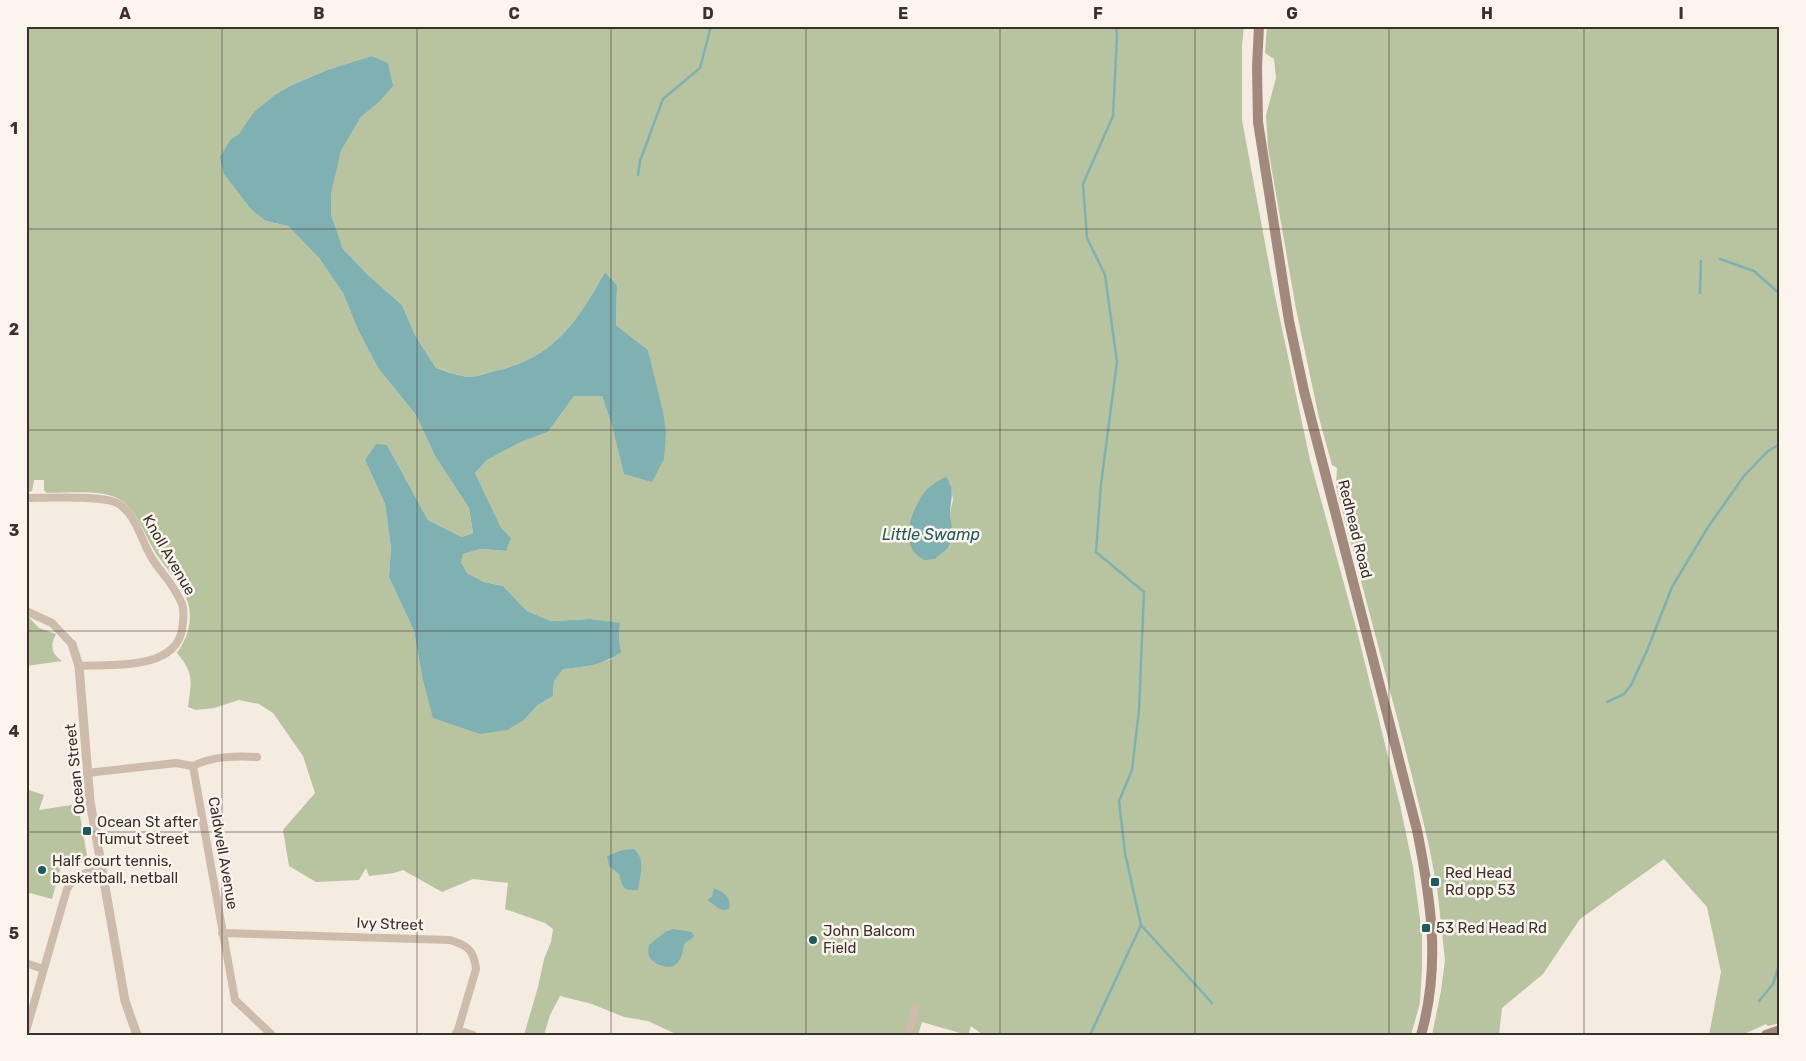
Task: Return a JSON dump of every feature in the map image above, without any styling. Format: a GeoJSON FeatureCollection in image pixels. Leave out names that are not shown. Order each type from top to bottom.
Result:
{"type":"FeatureCollection","features":[{"type":"Feature","properties":{"kind":"main road","name":"Redhead Road"},"geometry":{"type":"LineString","coordinates":[[1259,26],[1257,67],[1258,122],[1289,321],[1304,391],[1417,830],[1430,901],[1433,962],[1421,1035]]}},
{"type":"Feature","properties":{"kind":"main road"},"geometry":{"type":"LineString","coordinates":[[1766,1035],[1780,1030]]}},
{"type":"Feature","properties":{"kind":"street","name":"Knoll Avenue"},"geometry":{"type":"LineString","coordinates":[[26,498],[102,499],[115,501],[123,506],[130,515],[152,559],[175,588],[183,606],[184,619],[181,633],[175,645],[166,654],[143,663],[80,666]]}},
{"type":"Feature","properties":{"kind":"street","name":"Ocean Street"},"geometry":{"type":"LineString","coordinates":[[26,611],[52,623],[72,644],[80,666],[90,801],[125,1001],[137,1035]]}},
{"type":"Feature","properties":{"kind":"street"},"geometry":{"type":"LineString","coordinates":[[87,773],[176,762],[194,766],[204,760],[238,756],[257,757]]}},
{"type":"Feature","properties":{"kind":"street","name":"Caldwell Avenue"},"geometry":{"type":"LineString","coordinates":[[194,766],[235,1000],[272,1035]]}},
{"type":"Feature","properties":{"kind":"street"},"geometry":{"type":"LineString","coordinates":[[26,1031],[67,889],[73,879],[82,874],[102,869]]}},
{"type":"Feature","properties":{"kind":"street","name":"Ivy Street"},"geometry":{"type":"LineString","coordinates":[[222,933],[450,940],[464,944],[475,959],[476,969],[457,1032]]}},
{"type":"Feature","properties":{"kind":"street"},"geometry":{"type":"LineString","coordinates":[[26,964],[43,968]]}},
{"type":"Feature","properties":{"kind":"street"},"geometry":{"type":"LineString","coordinates":[[908,1035],[916,1008]]}},
{"type":"Feature","properties":{"kind":"street"},"geometry":{"type":"LineString","coordinates":[[457,1032],[473,1035]]}},
{"type":"Feature","properties":{"kind":"green space"},"geometry":{"type":"Polygon","coordinates":[[[26,26],[1244,26],[1242,45],[1242,120],[1274,291],[1310,460],[1357,631],[1400,805],[1413,867],[1422,934],[1422,968],[1420,1003],[1411,1035],[983,1035],[971,1026],[967,1035],[922,1022],[918,1035],[678,1035],[648,1021],[624,1017],[592,1004],[560,996],[550,1015],[544,1035],[524,1035],[544,959],[551,942],[553,929],[545,923],[505,909],[508,883],[473,879],[442,892],[403,870],[369,876],[366,868],[359,880],[316,882],[289,866],[283,830],[315,793],[303,756],[273,713],[259,704],[239,700],[214,708],[196,710],[188,707],[190,691],[189,673],[183,660],[177,653],[184,642],[189,626],[189,607],[180,587],[153,549],[133,512],[122,501],[107,495],[86,492],[47,493],[44,490],[44,480],[34,480],[32,491],[26,493],[26,26]],[[371,56],[327,70],[292,85],[239,134],[231,139],[266,221],[288,226],[319,258],[343,293],[358,330],[378,368],[416,415],[435,456],[469,508],[473,533],[462,537],[428,520],[387,445],[365,460],[385,504],[391,548],[389,577],[414,631],[422,676],[524,720],[538,705],[553,696],[554,681],[563,669],[587,666],[612,659],[619,641],[620,624],[590,619],[551,621],[527,611],[503,586],[484,582],[467,573],[461,562],[462,554],[480,549],[506,551],[501,529],[475,473],[487,460],[521,442],[548,432],[574,396],[602,396],[613,429],[666,432],[648,350],[616,325],[617,285],[605,272],[584,307],[562,335],[533,357],[516,365],[472,377],[436,368],[415,335],[402,305],[368,275],[343,249],[331,214],[330,193],[341,151],[361,117],[378,103],[371,56]],[[950,482],[924,493],[912,517],[908,536],[944,551],[950,545],[952,538],[950,513],[953,500],[950,482]]]}},
{"type":"Feature","properties":{"kind":"green space"},"geometry":{"type":"Polygon","coordinates":[[[1267,26],[1780,26],[1780,1023],[1768,1026],[1766,1024],[1742,1035],[1709,1035],[1721,972],[1707,907],[1664,859],[1580,919],[1543,974],[1502,1008],[1499,1035],[1432,1035],[1445,960],[1437,887],[1405,748],[1336,486],[1337,468],[1332,465],[1319,418],[1296,309],[1268,148],[1266,115],[1276,78],[1274,59],[1265,53],[1267,26]]]}},
{"type":"Feature","properties":{"kind":"green space"},"geometry":{"type":"Polygon","coordinates":[[[26,614],[39,628],[56,634],[52,646],[56,655],[62,661],[26,666],[26,614]]]}},
{"type":"Feature","properties":{"kind":"green space"},"geometry":{"type":"Polygon","coordinates":[[[26,750],[29,790],[44,795],[39,810],[78,804],[88,861],[61,866],[52,899],[26,892],[26,750]]]}},
{"type":"Feature","properties":{"kind":"water"},"geometry":{"type":"Polygon","coordinates":[[[371,56],[388,63],[393,86],[378,103],[361,117],[341,151],[331,193],[331,214],[343,249],[368,275],[402,305],[415,335],[436,368],[461,376],[472,377],[516,365],[533,357],[562,335],[584,307],[605,272],[617,285],[616,325],[648,350],[663,412],[666,432],[664,459],[652,482],[624,474],[613,429],[602,396],[574,396],[548,432],[521,442],[487,460],[475,473],[501,528],[511,538],[506,551],[480,549],[463,554],[461,562],[467,573],[484,582],[503,586],[527,611],[551,621],[590,619],[620,623],[619,641],[621,652],[601,663],[563,669],[554,681],[553,696],[538,705],[524,720],[507,730],[480,734],[433,718],[422,676],[414,631],[389,577],[391,548],[385,504],[365,460],[376,444],[387,445],[428,520],[462,537],[473,533],[469,508],[435,456],[416,415],[378,368],[358,330],[343,293],[319,258],[288,226],[266,221],[251,209],[224,174],[220,157],[231,139],[239,134],[254,112],[275,95],[292,85],[327,70],[371,56]]]}},
{"type":"Feature","properties":{"kind":"water","name":"Little Swamp"},"geometry":{"type":"Polygon","coordinates":[[[946,477],[952,491],[950,515],[952,539],[950,545],[935,559],[924,560],[915,553],[909,539],[912,515],[923,494],[933,484],[946,477]]]}},
{"type":"Feature","properties":{"kind":"water"},"geometry":{"type":"Polygon","coordinates":[[[634,849],[640,858],[641,874],[638,890],[629,890],[624,887],[619,874],[609,866],[607,856],[623,850],[634,849]]]}},
{"type":"Feature","properties":{"kind":"water"},"geometry":{"type":"Polygon","coordinates":[[[714,888],[728,898],[729,909],[720,909],[708,901],[712,897],[714,888]]]}},
{"type":"Feature","properties":{"kind":"water"},"geometry":{"type":"Polygon","coordinates":[[[673,929],[692,932],[694,936],[685,943],[677,963],[667,967],[654,962],[650,958],[648,952],[649,945],[665,932],[673,929]]]}},
{"type":"Feature","properties":{"kind":"waterway"},"geometry":{"type":"LineString","coordinates":[[638,175],[640,161],[663,99],[700,68],[711,26]]}},
{"type":"Feature","properties":{"kind":"waterway"},"geometry":{"type":"LineString","coordinates":[[1116,26],[1113,116],[1083,184],[1087,238],[1105,275],[1117,362],[1101,484],[1096,552],[1144,592],[1139,710],[1132,770],[1119,801],[1125,853],[1141,925],[1212,1003]]}},
{"type":"Feature","properties":{"kind":"waterway"},"geometry":{"type":"LineString","coordinates":[[1720,259],[1754,271],[1780,294]]}},
{"type":"Feature","properties":{"kind":"waterway"},"geometry":{"type":"LineString","coordinates":[[1700,293],[1701,261]]}},
{"type":"Feature","properties":{"kind":"waterway"},"geometry":{"type":"LineString","coordinates":[[1607,702],[1624,694],[1631,685],[1672,587],[1708,527],[1744,476],[1768,451],[1780,444]]}},
{"type":"Feature","properties":{"kind":"waterway"},"geometry":{"type":"LineString","coordinates":[[1090,1035],[1141,925]]}},
{"type":"Feature","properties":{"kind":"waterway"},"geometry":{"type":"LineString","coordinates":[[1759,1001],[1773,984],[1780,962]]}},
{"type":"Feature","properties":{"kind":"place","name":"Ocean St after Tumut Street"},"geometry":{"type":"Point","coordinates":[87,831]}},
{"type":"Feature","properties":{"kind":"place","name":"Half court tennis, basketball, netball"},"geometry":{"type":"Point","coordinates":[42,870]}},
{"type":"Feature","properties":{"kind":"place","name":"Red Head Rd opp 53"},"geometry":{"type":"Point","coordinates":[1435,882]}},
{"type":"Feature","properties":{"kind":"place","name":"53 Red Head Rd"},"geometry":{"type":"Point","coordinates":[1426,928]}},
{"type":"Feature","properties":{"kind":"place","name":"John Balcom Field"},"geometry":{"type":"Point","coordinates":[813,940]}}]}
